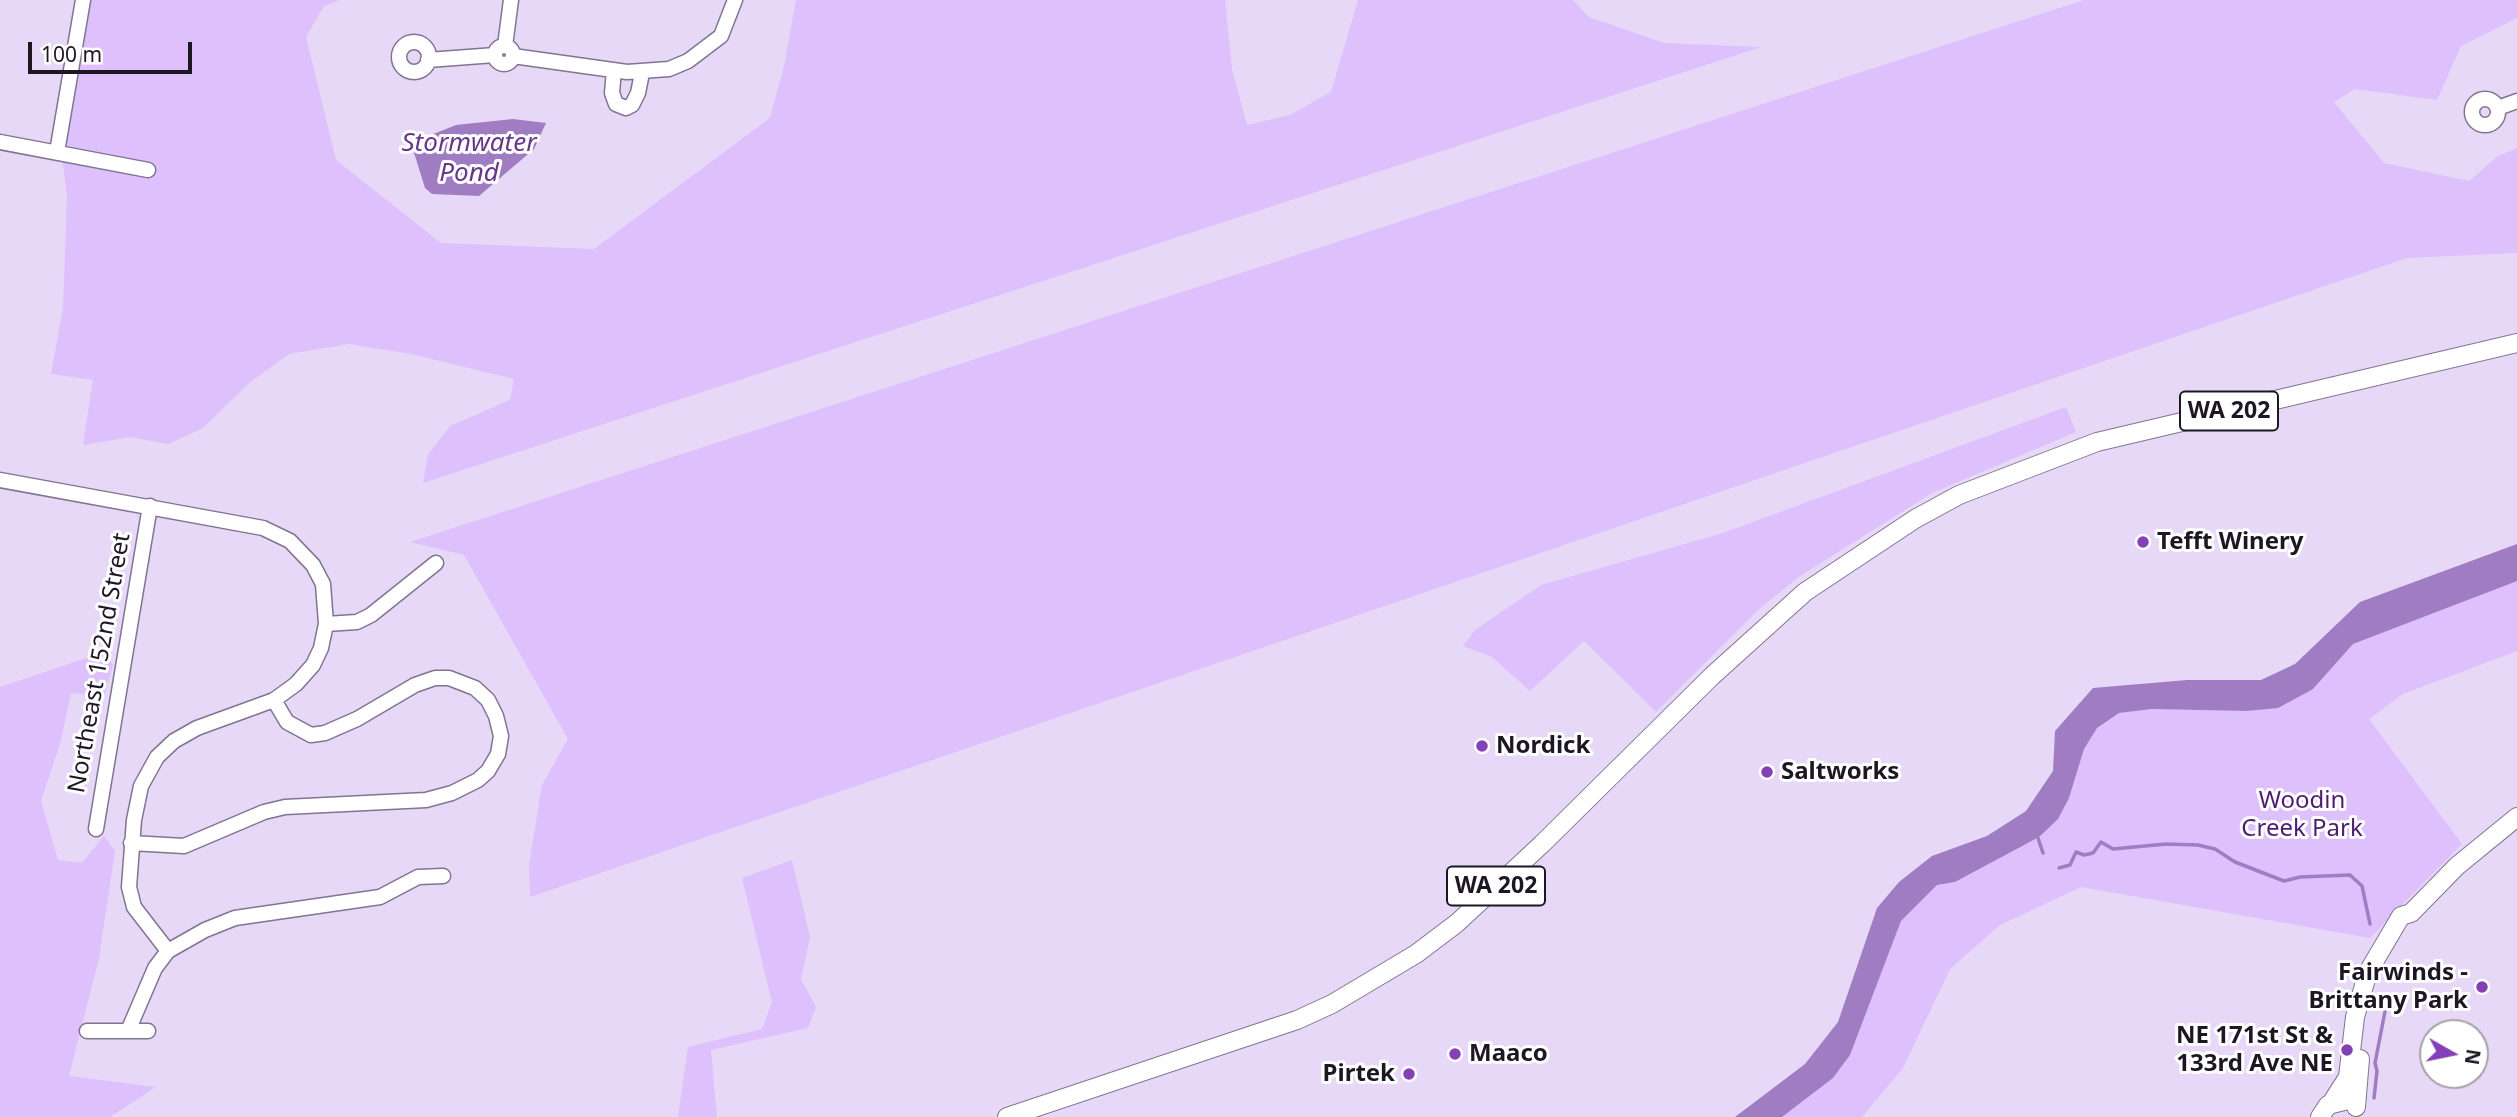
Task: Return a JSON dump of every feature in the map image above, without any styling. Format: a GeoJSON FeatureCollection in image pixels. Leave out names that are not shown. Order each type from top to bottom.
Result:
{"type":"FeatureCollection","features":[{"type":"Feature","properties":{"kind":"main road","name":"WA 202"},"geometry":{"type":"LineString","coordinates":[[1007,1117],[1229,1045],[1297,1020],[1332,1004],[1416,954],[1457,923],[1542,844],[1694,694],[1805,592],[1914,519],[1959,495],[2097,442],[2517,343]]}},
{"type":"Feature","properties":{"kind":"main road"},"geometry":{"type":"LineString","coordinates":[[2320,1117],[2348,1077],[2355,1017],[2368,972],[2401,916],[2412,913],[2458,866],[2517,817]]}},
{"type":"Feature","properties":{"kind":"main road"},"geometry":{"type":"LineString","coordinates":[[2361,1114],[2362,1042],[2372,1000],[2387,960],[2412,920],[2412,913]]}},
{"type":"Feature","properties":{"kind":"main road"},"geometry":{"type":"LineString","coordinates":[[2332,1102],[2345,1101],[2361,1114]]}},
{"type":"Feature","properties":{"kind":"street"},"geometry":{"type":"LineString","coordinates":[[57,152],[83,0]]}},
{"type":"Feature","properties":{"kind":"street"},"geometry":{"type":"LineString","coordinates":[[504,52],[511,0]]}},
{"type":"Feature","properties":{"kind":"street"},"geometry":{"type":"LineString","coordinates":[[428,60],[504,52],[642,73],[669,69],[688,61],[721,36],[735,0]]}},
{"type":"Feature","properties":{"kind":"street"},"geometry":{"type":"LineString","coordinates":[[614,70],[612,93],[616,104],[626,108],[632,105],[638,93],[642,73]]}},
{"type":"Feature","properties":{"kind":"street"},"geometry":{"type":"LineString","coordinates":[[2498,108],[2517,101]]}},
{"type":"Feature","properties":{"kind":"street"},"geometry":{"type":"LineString","coordinates":[[0,142],[148,170]]}},
{"type":"Feature","properties":{"kind":"street"},"geometry":{"type":"LineString","coordinates":[[0,480],[263,528],[290,541],[313,565],[323,584],[326,624],[313,665],[296,684],[274,701],[197,728],[174,741],[157,757],[141,786],[131,843],[128,887],[134,907],[168,951]]}},
{"type":"Feature","properties":{"kind":"street","name":"Northeast 152nd Street"},"geometry":{"type":"LineString","coordinates":[[96,829],[150,506]]}},
{"type":"Feature","properties":{"kind":"street"},"geometry":{"type":"LineString","coordinates":[[326,624],[358,622],[372,615],[436,563]]}},
{"type":"Feature","properties":{"kind":"street"},"geometry":{"type":"LineString","coordinates":[[131,843],[158,847],[184,846],[264,812],[285,807],[392,804],[452,793],[488,771],[498,754],[500,736],[496,716],[488,700],[475,688],[449,678],[435,678],[415,685],[357,719],[325,733],[311,735],[287,722],[274,701]]}},
{"type":"Feature","properties":{"kind":"street"},"geometry":{"type":"LineString","coordinates":[[128,1031],[145,985],[168,951],[205,930],[235,918],[380,897],[418,877],[443,876]]}},
{"type":"Feature","properties":{"kind":"street"},"geometry":{"type":"LineString","coordinates":[[87,1031],[148,1031]]}},
{"type":"Feature","properties":{"kind":"green space"},"geometry":{"type":"Polygon","coordinates":[[[85,0],[340,0],[324,6],[306,37],[336,160],[441,243],[594,249],[770,118],[784,66],[796,0],[1225,0],[1232,69],[1247,125],[1290,115],[1331,92],[1358,0],[1573,0],[1589,17],[1664,43],[1761,47],[423,483],[428,455],[450,426],[510,400],[514,379],[411,354],[349,344],[289,354],[249,383],[203,428],[168,444],[130,437],[83,445],[93,380],[51,374],[63,307],[67,196],[63,165],[57,152],[85,0]]]}},
{"type":"Feature","properties":{"kind":"green space"},"geometry":{"type":"Polygon","coordinates":[[[2084,0],[2517,0],[2517,18],[2461,46],[2437,100],[2355,89],[2334,102],[2384,163],[2469,181],[2498,156],[2517,148],[2517,253],[2407,258],[530,897],[529,865],[542,785],[568,739],[464,555],[410,542],[2084,0]]]}},
{"type":"Feature","properties":{"kind":"green space"},"geometry":{"type":"Polygon","coordinates":[[[2066,407],[2076,432],[1932,493],[1800,576],[1759,609],[1656,712],[1584,641],[1530,691],[1492,657],[1463,646],[1475,630],[1541,585],[1723,533],[2066,407]]]}},
{"type":"Feature","properties":{"kind":"green space","name":"Woodin Creek Park"},"geometry":{"type":"Polygon","coordinates":[[[2517,580],[2517,651],[2403,694],[2369,719],[2462,844],[2370,938],[2081,887],[2000,925],[1950,969],[1903,1068],[1862,1117],[1782,1117],[1833,1078],[1850,1055],[1901,921],[1937,885],[1955,882],[2039,837],[2069,798],[2084,749],[2096,728],[2119,713],[2152,709],[2246,711],[2313,689],[2353,644],[2517,580]]]}},
{"type":"Feature","properties":{"kind":"green space"},"geometry":{"type":"Polygon","coordinates":[[[104,652],[113,665],[104,696],[71,693],[60,744],[41,801],[58,860],[82,863],[104,836],[115,851],[99,958],[69,1076],[156,1087],[110,1117],[0,1117],[0,687],[104,652]]]}},
{"type":"Feature","properties":{"kind":"green space"},"geometry":{"type":"Polygon","coordinates":[[[792,860],[810,937],[801,979],[816,1007],[808,1028],[711,1050],[717,1117],[678,1117],[688,1047],[762,1029],[772,1002],[742,878],[792,860]]]}},
{"type":"Feature","properties":{"kind":"water","name":"Stormwater Pond"},"geometry":{"type":"Polygon","coordinates":[[[513,119],[546,123],[534,149],[479,196],[432,194],[425,188],[411,143],[456,125],[513,119]]]}},
{"type":"Feature","properties":{"kind":"water"},"geometry":{"type":"Polygon","coordinates":[[[2517,544],[2517,581],[2353,644],[2313,689],[2278,708],[2246,711],[2152,709],[2119,713],[2097,728],[2084,749],[2069,798],[2058,819],[2039,837],[1955,882],[1937,885],[1901,921],[1850,1055],[1833,1078],[1782,1117],[1735,1117],[1805,1064],[1838,1022],[1877,908],[1899,882],[1932,856],[1987,836],[2026,811],[2053,771],[2055,731],[2093,688],[2187,680],[2261,680],[2295,664],[2360,602],[2517,544]]]}},
{"type":"Feature","properties":{"kind":"waterway"},"geometry":{"type":"LineString","coordinates":[[2037,835],[2043,853]]}},
{"type":"Feature","properties":{"kind":"waterway"},"geometry":{"type":"LineString","coordinates":[[2059,868],[2070,865],[2076,852],[2084,855],[2093,853],[2101,842],[2113,849],[2166,844],[2198,845],[2215,849],[2235,862],[2284,881],[2300,877],[2350,875],[2362,886],[2370,924]]}},
{"type":"Feature","properties":{"kind":"waterway"},"geometry":{"type":"LineString","coordinates":[[2374,1098],[2377,1071],[2375,1063],[2388,996]]}},
{"type":"Feature","properties":{"kind":"place","name":"Tefft Winery"},"geometry":{"type":"Point","coordinates":[2143,542]}},
{"type":"Feature","properties":{"kind":"place","name":"Nordick"},"geometry":{"type":"Point","coordinates":[1482,746]}},
{"type":"Feature","properties":{"kind":"place","name":"Saltworks"},"geometry":{"type":"Point","coordinates":[1767,772]}},
{"type":"Feature","properties":{"kind":"place","name":"Fairwinds - Brittany Park"},"geometry":{"type":"Point","coordinates":[2482,987]}},
{"type":"Feature","properties":{"kind":"place","name":"NE 171st St & 133rd Ave NE"},"geometry":{"type":"Point","coordinates":[2347,1050]}},
{"type":"Feature","properties":{"kind":"place","name":"Maaco"},"geometry":{"type":"Point","coordinates":[1455,1054]}},
{"type":"Feature","properties":{"kind":"place","name":"Pirtek"},"geometry":{"type":"Point","coordinates":[1409,1074]}}]}
